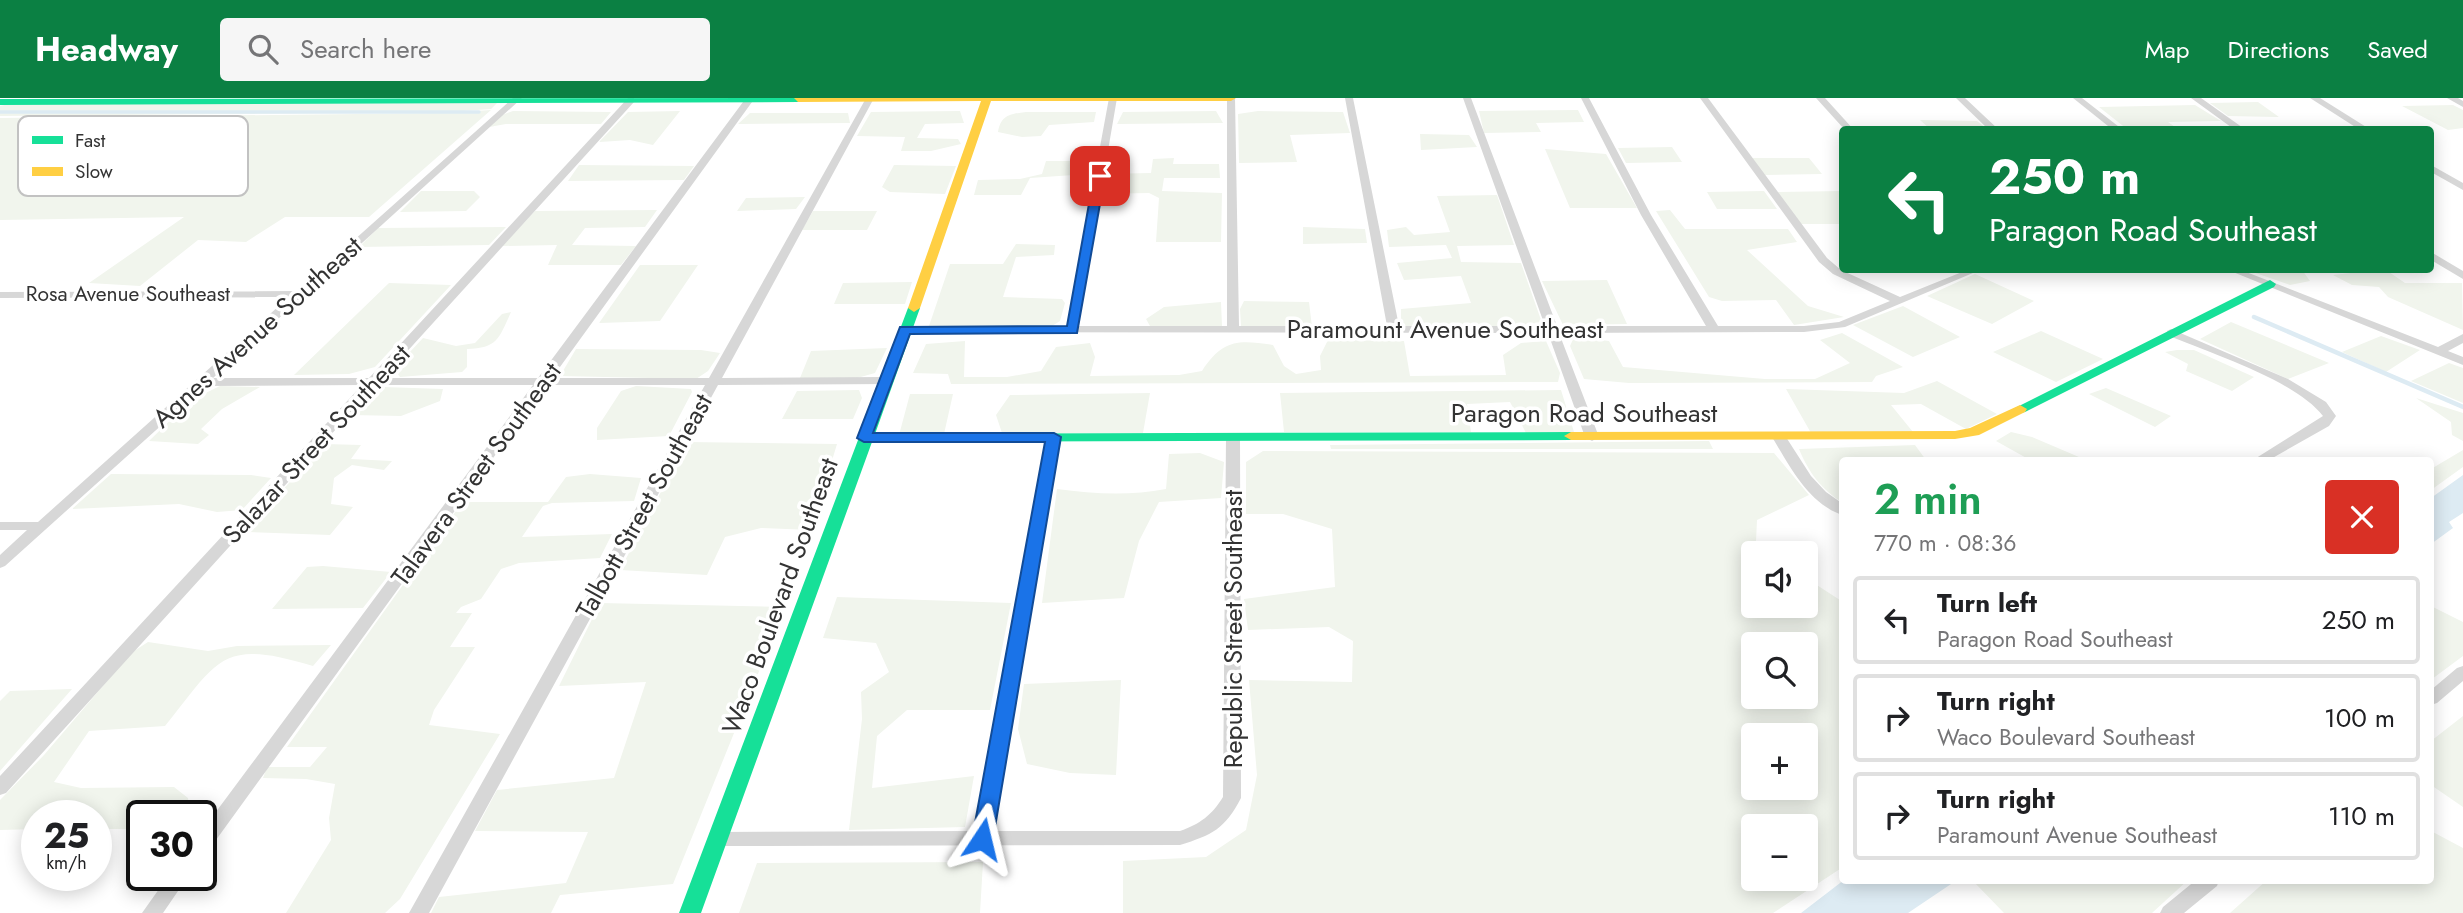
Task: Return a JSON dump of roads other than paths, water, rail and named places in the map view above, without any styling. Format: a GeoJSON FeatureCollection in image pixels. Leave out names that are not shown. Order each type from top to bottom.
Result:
{"type":"FeatureCollection","features":[{"type":"Feature","properties":{"kind":"street"},"geometry":{"type":"LineString","coordinates":[[0,102],[1231,98],[1233,330]]}},
{"type":"Feature","properties":{"kind":"street"},"geometry":{"type":"LineString","coordinates":[[1349,98],[1394,330]]}},
{"type":"Feature","properties":{"kind":"street"},"geometry":{"type":"LineString","coordinates":[[1467,98],[1592,438]]}},
{"type":"Feature","properties":{"kind":"street"},"geometry":{"type":"LineString","coordinates":[[1585,98],[1646,215],[1714,329]]}},
{"type":"Feature","properties":{"kind":"street"},"geometry":{"type":"LineString","coordinates":[[1704,98],[1823,260],[1839,272]]}},
{"type":"Feature","properties":{"kind":"street"},"geometry":{"type":"LineString","coordinates":[[1820,98],[1846,126]]}},
{"type":"Feature","properties":{"kind":"street"},"geometry":{"type":"LineString","coordinates":[[1960,98],[1991,126]]}},
{"type":"Feature","properties":{"kind":"street"},"geometry":{"type":"LineString","coordinates":[[2077,98],[2114,126]]}},
{"type":"Feature","properties":{"kind":"street"},"geometry":{"type":"LineString","coordinates":[[2195,98],[2236,126]]}},
{"type":"Feature","properties":{"kind":"street"},"geometry":{"type":"LineString","coordinates":[[2314,98],[2360,126]]}},
{"type":"Feature","properties":{"kind":"street"},"geometry":{"type":"LineString","coordinates":[[2451,98],[2463,104]]}},
{"type":"Feature","properties":{"kind":"street","name":"Agnes Avenue Southeast"},"geometry":{"type":"LineString","coordinates":[[0,564],[516,99]]}},
{"type":"Feature","properties":{"kind":"street","name":"Waco Boulevard Southeast"},"geometry":{"type":"LineString","coordinates":[[690,913],[987,99]]}},
{"type":"Feature","properties":{"kind":"street"},"geometry":{"type":"LineString","coordinates":[[1072,330],[1114,99]]}},
{"type":"Feature","properties":{"kind":"street","name":"Salazar Street Southeast"},"geometry":{"type":"LineString","coordinates":[[0,788],[631,100]]}},
{"type":"Feature","properties":{"kind":"street","name":"Talavera Street Southeast"},"geometry":{"type":"LineString","coordinates":[[217,824],[749,100]]}},
{"type":"Feature","properties":{"kind":"street","name":"Talbott Street Southeast"},"geometry":{"type":"LineString","coordinates":[[419,913],[869,100]]}},
{"type":"Feature","properties":{"kind":"street"},"geometry":{"type":"LineString","coordinates":[[2434,170],[2463,187]]}},
{"type":"Feature","properties":{"kind":"street"},"geometry":{"type":"LineString","coordinates":[[2434,257],[2463,276]]}},
{"type":"Feature","properties":{"kind":"street"},"geometry":{"type":"LineString","coordinates":[[1840,273],[1898,300]]}},
{"type":"Feature","properties":{"kind":"street","name":"Paramount Avenue Southeast"},"geometry":{"type":"LineString","coordinates":[[904,330],[1827,328],[1967,273]]}},
{"type":"Feature","properties":{"kind":"street"},"geometry":{"type":"LineString","coordinates":[[2241,273],[2463,361]]}},
{"type":"Feature","properties":{"kind":"street","name":"Paragon Road Southeast"},"geometry":{"type":"LineString","coordinates":[[864,438],[1779,437],[1936,436],[1974,432],[2270,284]]}},
{"type":"Feature","properties":{"kind":"street","name":"Rosa Avenue Southeast"},"geometry":{"type":"LineString","coordinates":[[0,295],[298,294]]}},
{"type":"Feature","properties":{"kind":"street"},"geometry":{"type":"LineString","coordinates":[[2171,333],[2307,392],[2327,407],[2330,416],[2324,423],[2265,457]]}},
{"type":"Feature","properties":{"kind":"street"},"geometry":{"type":"LineString","coordinates":[[2439,351],[2463,338]]}},
{"type":"Feature","properties":{"kind":"street"},"geometry":{"type":"LineString","coordinates":[[203,382],[885,381]]}},
{"type":"Feature","properties":{"kind":"street"},"geometry":{"type":"LineString","coordinates":[[717,839],[982,839],[1054,437]]}},
{"type":"Feature","properties":{"kind":"street","name":"Republic Street Southeast"},"geometry":{"type":"LineString","coordinates":[[982,839],[1180,838],[1207,830],[1220,819],[1232,798],[1233,437]]}},
{"type":"Feature","properties":{"kind":"street"},"geometry":{"type":"LineString","coordinates":[[1779,437],[1806,483],[1820,497],[1839,509]]}},
{"type":"Feature","properties":{"kind":"street"},"geometry":{"type":"LineString","coordinates":[[0,526],[41,526]]}},
{"type":"Feature","properties":{"kind":"street"},"geometry":{"type":"LineString","coordinates":[[2434,696],[2463,672]]}},
{"type":"Feature","properties":{"kind":"street"},"geometry":{"type":"LineString","coordinates":[[2170,913],[2205,884]]}},
{"type":"Feature","properties":{"kind":"street"},"geometry":{"type":"LineString","coordinates":[[152,913],[168,891]]}},
{"type":"Feature","properties":{"kind":"waterway"},"geometry":{"type":"LineString","coordinates":[[0,112],[479,112]]}},
{"type":"Feature","properties":{"kind":"waterway"},"geometry":{"type":"LineString","coordinates":[[2254,317],[2463,407]]}}]}
